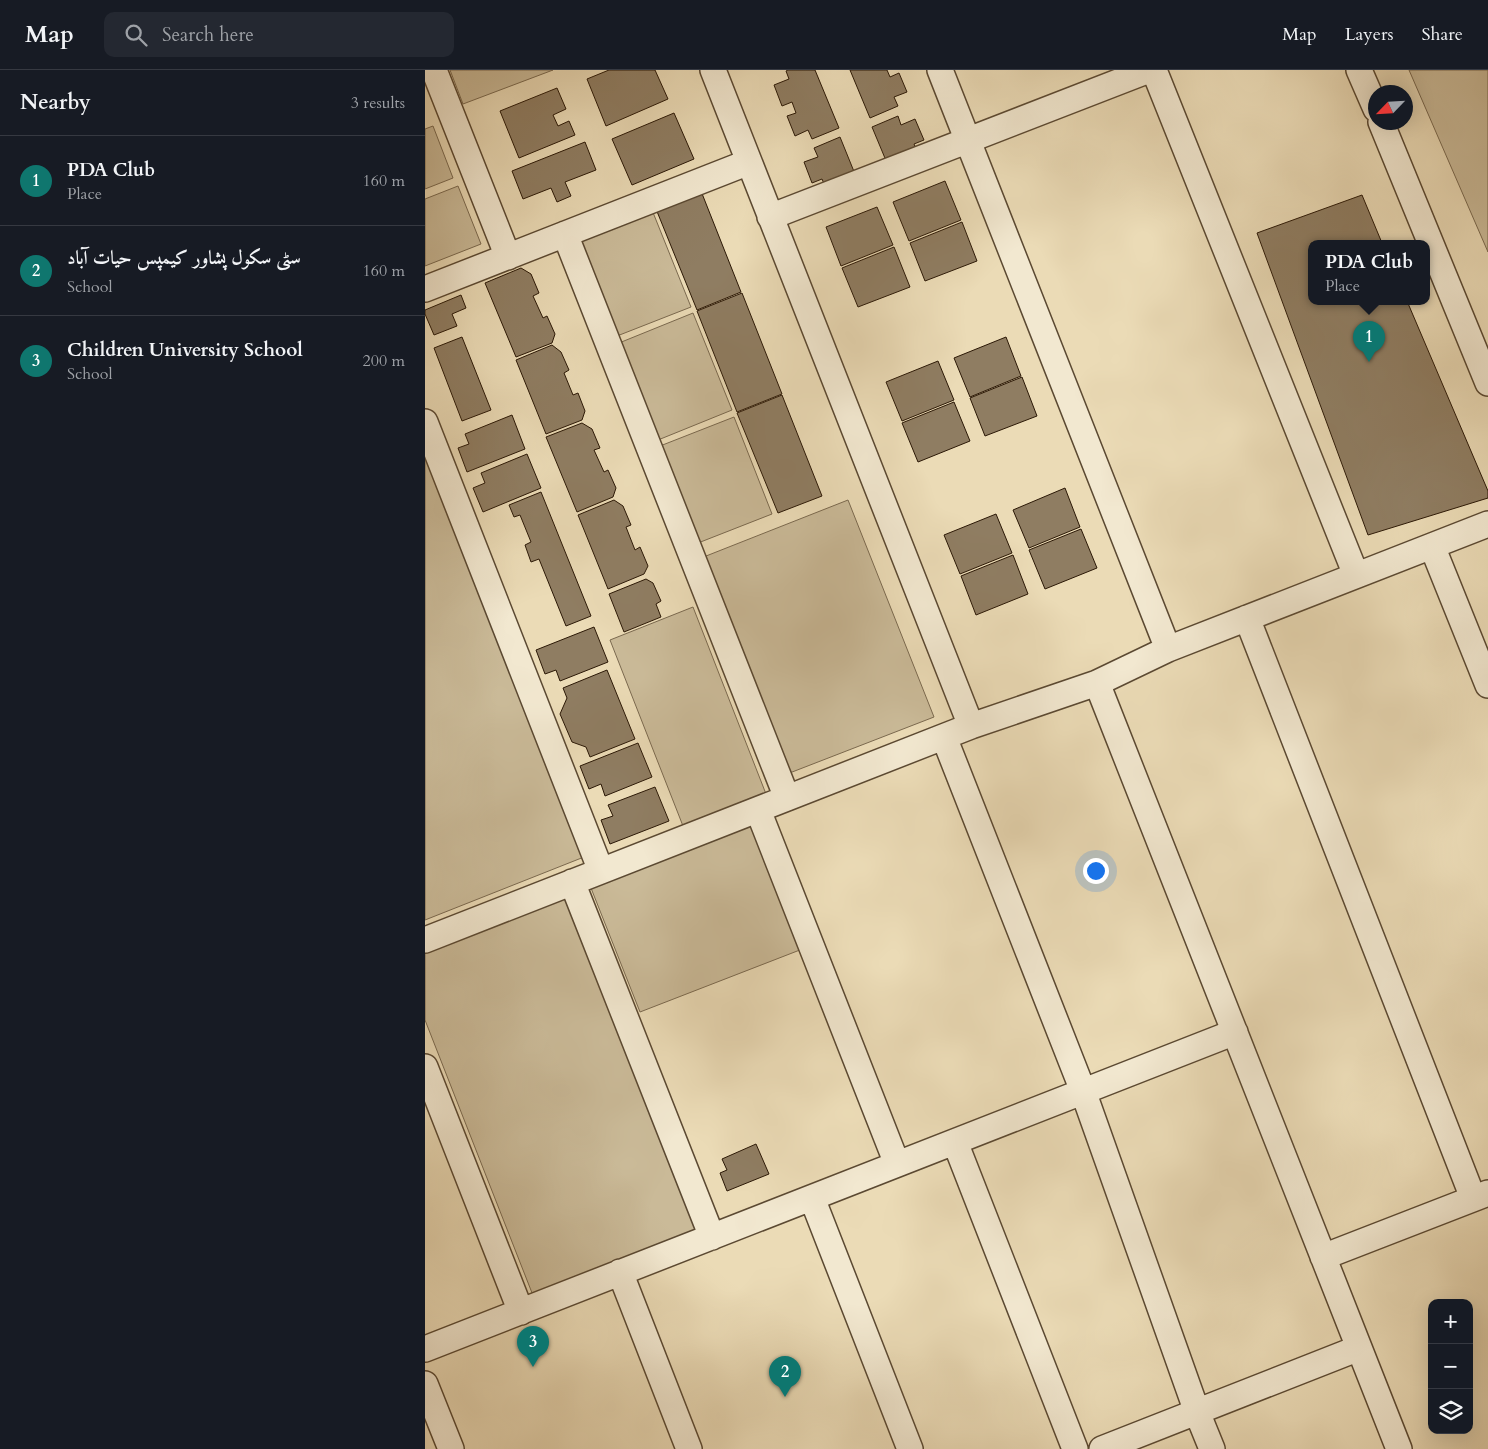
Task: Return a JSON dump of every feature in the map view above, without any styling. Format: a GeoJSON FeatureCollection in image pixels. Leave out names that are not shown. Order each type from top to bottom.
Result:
{"type":"FeatureCollection","features":[{"type":"Feature","properties":{"kind":"street"},"geometry":{"type":"LineString","coordinates":[[434,70],[508,257]]}},
{"type":"Feature","properties":{"kind":"street"},"geometry":{"type":"LineString","coordinates":[[713,70],[971,726]]}},
{"type":"Feature","properties":{"kind":"street"},"geometry":{"type":"LineString","coordinates":[[940,70],[1168,649]]}},
{"type":"Feature","properties":{"kind":"street"},"geometry":{"type":"LineString","coordinates":[[770,217],[1149,70]]}},
{"type":"Feature","properties":{"kind":"street"},"geometry":{"type":"LineString","coordinates":[[1154,70],[1356,575]]}},
{"type":"Feature","properties":{"kind":"street"},"geometry":{"type":"LineString","coordinates":[[1359,70],[1368,92]]}},
{"type":"Feature","properties":{"kind":"street"},"geometry":{"type":"LineString","coordinates":[[1384,130],[1429,240]]}},
{"type":"Feature","properties":{"kind":"street"},"geometry":{"type":"LineString","coordinates":[[425,289],[749,162]]}},
{"type":"Feature","properties":{"kind":"street"},"geometry":{"type":"LineString","coordinates":[[565,234],[787,798]]}},
{"type":"Feature","properties":{"kind":"street"},"geometry":{"type":"LineString","coordinates":[[1430,242],[1488,383]]}},
{"type":"Feature","properties":{"kind":"street"},"geometry":{"type":"LineString","coordinates":[[425,422],[601,871]]}},
{"type":"Feature","properties":{"kind":"street"},"geometry":{"type":"LineString","coordinates":[[425,940],[971,726],[1097,682],[1168,649],[1488,524]]}},
{"type":"Feature","properties":{"kind":"street"},"geometry":{"type":"LineString","coordinates":[[1432,546],[1488,685]]}},
{"type":"Feature","properties":{"kind":"street"},"geometry":{"type":"LineString","coordinates":[[1247,618],[1481,1196],[1323,1257]]}},
{"type":"Feature","properties":{"kind":"street"},"geometry":{"type":"LineString","coordinates":[[1097,682],[1399,1449]]}},
{"type":"Feature","properties":{"kind":"street"},"geometry":{"type":"LineString","coordinates":[[944,737],[1083,1091],[1197,1412],[1212,1449]]}},
{"type":"Feature","properties":{"kind":"street"},"geometry":{"type":"LineString","coordinates":[[758,810],[897,1164]]}},
{"type":"Feature","properties":{"kind":"street"},"geometry":{"type":"LineString","coordinates":[[573,882],[712,1237]]}},
{"type":"Feature","properties":{"kind":"street"},"geometry":{"type":"LineString","coordinates":[[425,1349],[1235,1032]]}},
{"type":"Feature","properties":{"kind":"street"},"geometry":{"type":"LineString","coordinates":[[425,1067],[521,1312]]}},
{"type":"Feature","properties":{"kind":"street"},"geometry":{"type":"LineString","coordinates":[[955,1142],[1075,1449]]}},
{"type":"Feature","properties":{"kind":"street"},"geometry":{"type":"LineString","coordinates":[[812,1198],[910,1449]]}},
{"type":"Feature","properties":{"kind":"street"},"geometry":{"type":"LineString","coordinates":[[621,1272],[689,1449]]}},
{"type":"Feature","properties":{"kind":"street"},"geometry":{"type":"LineString","coordinates":[[1102,1449],[1359,1348]]}},
{"type":"Feature","properties":{"kind":"street"},"geometry":{"type":"LineString","coordinates":[[425,1384],[451,1449]]}},
{"type":"Feature","properties":{"kind":"shaded area"},"geometry":{"type":"Polygon","coordinates":[[[450,70],[553,70],[463,104],[450,70]]]}},
{"type":"Feature","properties":{"kind":"shaded area"},"geometry":{"type":"Polygon","coordinates":[[[1409,70],[1488,70],[1488,252],[1409,70]]]}},
{"type":"Feature","properties":{"kind":"shaded area"},"geometry":{"type":"Polygon","coordinates":[[[433,126],[453,178],[425,189],[425,129],[433,126]]]}},
{"type":"Feature","properties":{"kind":"shaded area"},"geometry":{"type":"Polygon","coordinates":[[[458,186],[481,244],[425,266],[425,199],[458,186]]]}},
{"type":"Feature","properties":{"kind":"shaded area"},"geometry":{"type":"Polygon","coordinates":[[[652,210],[691,307],[617,336],[579,239],[652,210]]]}},
{"type":"Feature","properties":{"kind":"shaded area"},"geometry":{"type":"Polygon","coordinates":[[[693,313],[732,410],[658,440],[619,343],[693,313]]]}},
{"type":"Feature","properties":{"kind":"shaded area"},"geometry":{"type":"Polygon","coordinates":[[[734,417],[772,514],[698,543],[660,446],[734,417]]]}},
{"type":"Feature","properties":{"kind":"shaded area"},"geometry":{"type":"Polygon","coordinates":[[[425,453],[584,857],[425,920],[425,453]]]}},
{"type":"Feature","properties":{"kind":"shaded area"},"geometry":{"type":"Polygon","coordinates":[[[848,500],[934,717],[787,774],[701,558],[848,500]]]}},
{"type":"Feature","properties":{"kind":"shaded area"},"geometry":{"type":"Polygon","coordinates":[[[693,607],[766,794],[683,826],[610,640],[693,607]]]}},
{"type":"Feature","properties":{"kind":"shaded area"},"geometry":{"type":"Polygon","coordinates":[[[754,818],[805,948],[640,1012],[589,883],[754,818]]]}},
{"type":"Feature","properties":{"kind":"shaded area"},"geometry":{"type":"Polygon","coordinates":[[[568,894],[701,1232],[534,1298],[425,1020],[425,951],[568,894]]]}},
{"type":"Feature","properties":{"kind":"building"},"geometry":{"type":"Polygon","coordinates":[[[609,70],[655,70],[668,99],[606,126],[587,79],[609,70]]]}},
{"type":"Feature","properties":{"kind":"building"},"geometry":{"type":"Polygon","coordinates":[[[815,70],[839,128],[812,139],[808,130],[795,136],[787,116],[796,113],[792,102],[782,106],[774,85],[789,79],[786,71],[815,70]]]}},
{"type":"Feature","properties":{"kind":"building"},"geometry":{"type":"Polygon","coordinates":[[[850,70],[887,70],[890,77],[899,73],[907,92],[894,97],[898,106],[870,118],[850,70]]]}},
{"type":"Feature","properties":{"kind":"building"},"geometry":{"type":"Polygon","coordinates":[[[557,88],[566,109],[553,115],[558,126],[569,121],[575,135],[519,158],[500,111],[557,88]]]}},
{"type":"Feature","properties":{"kind":"building"},"geometry":{"type":"Polygon","coordinates":[[[674,113],[694,159],[632,185],[612,139],[674,113]]]}},
{"type":"Feature","properties":{"kind":"building"},"geometry":{"type":"Polygon","coordinates":[[[898,116],[901,125],[915,119],[924,140],[914,144],[917,151],[887,163],[872,127],[898,116]]]}},
{"type":"Feature","properties":{"kind":"building"},"geometry":{"type":"Polygon","coordinates":[[[840,137],[855,174],[825,186],[822,179],[812,183],[804,162],[818,157],[814,148],[840,137]]]}},
{"type":"Feature","properties":{"kind":"building"},"geometry":{"type":"Polygon","coordinates":[[[585,142],[596,170],[565,182],[571,196],[557,202],[551,188],[523,199],[512,171],[585,142]]]}},
{"type":"Feature","properties":{"kind":"building"},"geometry":{"type":"Polygon","coordinates":[[[945,181],[961,220],[909,241],[893,202],[945,181]]]}},
{"type":"Feature","properties":{"kind":"building"},"geometry":{"type":"Polygon","coordinates":[[[701,191],[741,292],[697,310],[656,209],[701,191]]]}},
{"type":"Feature","properties":{"kind":"building"},"geometry":{"type":"Polygon","coordinates":[[[1362,195],[1381,240],[1308,240],[1308,305],[1409,305],[1488,491],[1488,498],[1368,535],[1257,233],[1362,195]]]}},
{"type":"Feature","properties":{"kind":"building"},"geometry":{"type":"Polygon","coordinates":[[[877,207],[893,245],[841,266],[826,227],[877,207]]]}},
{"type":"Feature","properties":{"kind":"building"},"geometry":{"type":"Polygon","coordinates":[[[962,222],[977,261],[925,281],[910,243],[962,222]]]}},
{"type":"Feature","properties":{"kind":"building"},"geometry":{"type":"Polygon","coordinates":[[[894,247],[910,287],[858,307],[842,268],[894,247]]]}},
{"type":"Feature","properties":{"kind":"building"},"geometry":{"type":"Polygon","coordinates":[[[521,268],[531,274],[539,293],[533,296],[543,318],[547,316],[555,334],[552,343],[516,357],[485,283],[521,268]]]}},
{"type":"Feature","properties":{"kind":"building"},"geometry":{"type":"Polygon","coordinates":[[[742,293],[782,394],[737,412],[697,311],[742,293]]]}},
{"type":"Feature","properties":{"kind":"building"},"geometry":{"type":"Polygon","coordinates":[[[461,295],[466,308],[452,314],[457,326],[434,335],[425,310],[461,295]]]}},
{"type":"Feature","properties":{"kind":"building"},"geometry":{"type":"Polygon","coordinates":[[[462,337],[491,410],[462,421],[434,348],[462,337]]]}},
{"type":"Feature","properties":{"kind":"building"},"geometry":{"type":"Polygon","coordinates":[[[1006,337],[1021,376],[970,397],[954,358],[1006,337]]]}},
{"type":"Feature","properties":{"kind":"building"},"geometry":{"type":"Polygon","coordinates":[[[552,345],[561,352],[569,370],[564,373],[573,395],[578,393],[585,411],[582,420],[546,434],[516,360],[552,345]]]}},
{"type":"Feature","properties":{"kind":"building"},"geometry":{"type":"Polygon","coordinates":[[[938,361],[954,400],[902,421],[886,382],[938,361]]]}},
{"type":"Feature","properties":{"kind":"building"},"geometry":{"type":"Polygon","coordinates":[[[1022,377],[1037,416],[985,436],[970,398],[1022,377]]]}},
{"type":"Feature","properties":{"kind":"building"},"geometry":{"type":"Polygon","coordinates":[[[782,395],[822,496],[778,513],[737,413],[782,395]]]}},
{"type":"Feature","properties":{"kind":"building"},"geometry":{"type":"Polygon","coordinates":[[[954,402],[970,441],[918,462],[902,423],[954,402]]]}},
{"type":"Feature","properties":{"kind":"building"},"geometry":{"type":"Polygon","coordinates":[[[512,415],[525,449],[467,472],[458,448],[469,444],[465,434],[512,415]]]}},
{"type":"Feature","properties":{"kind":"building"},"geometry":{"type":"Polygon","coordinates":[[[582,423],[592,429],[600,448],[594,450],[604,472],[608,470],[616,488],[613,497],[577,512],[546,437],[582,423]]]}},
{"type":"Feature","properties":{"kind":"building"},"geometry":{"type":"Polygon","coordinates":[[[527,454],[541,488],[483,512],[473,488],[485,483],[481,473],[527,454]]]}},
{"type":"Feature","properties":{"kind":"building"},"geometry":{"type":"Polygon","coordinates":[[[1065,488],[1080,527],[1029,548],[1013,510],[1065,488]]]}},
{"type":"Feature","properties":{"kind":"building"},"geometry":{"type":"Polygon","coordinates":[[[541,492],[591,616],[566,626],[539,559],[531,562],[525,545],[531,542],[520,515],[514,517],[509,505],[541,492]]]}},
{"type":"Feature","properties":{"kind":"building"},"geometry":{"type":"Polygon","coordinates":[[[614,500],[623,506],[631,525],[626,527],[635,550],[640,547],[648,566],[644,574],[608,589],[578,515],[614,500]]]}},
{"type":"Feature","properties":{"kind":"building"},"geometry":{"type":"Polygon","coordinates":[[[996,514],[1012,553],[960,574],[944,535],[996,514]]]}},
{"type":"Feature","properties":{"kind":"building"},"geometry":{"type":"Polygon","coordinates":[[[1081,529],[1097,568],[1045,589],[1029,550],[1081,529]]]}},
{"type":"Feature","properties":{"kind":"building"},"geometry":{"type":"Polygon","coordinates":[[[1013,555],[1028,594],[976,615],[961,576],[1013,555]]]}},
{"type":"Feature","properties":{"kind":"building"},"geometry":{"type":"Polygon","coordinates":[[[646,579],[653,583],[661,601],[656,604],[661,617],[624,632],[609,594],[646,579]]]}},
{"type":"Feature","properties":{"kind":"building"},"geometry":{"type":"Polygon","coordinates":[[[594,627],[608,662],[560,681],[556,670],[545,674],[536,650],[594,627]]]}},
{"type":"Feature","properties":{"kind":"building"},"geometry":{"type":"Polygon","coordinates":[[[607,670],[635,739],[590,757],[586,747],[572,742],[560,714],[567,698],[563,688],[607,670]]]}},
{"type":"Feature","properties":{"kind":"building"},"geometry":{"type":"Polygon","coordinates":[[[638,743],[652,777],[605,796],[601,784],[589,789],[580,766],[638,743]]]}},
{"type":"Feature","properties":{"kind":"building"},"geometry":{"type":"Polygon","coordinates":[[[655,787],[669,821],[610,844],[601,820],[613,816],[608,805],[655,787]]]}},
{"type":"Feature","properties":{"kind":"building"},"geometry":{"type":"Polygon","coordinates":[[[756,1144],[769,1174],[727,1191],[720,1173],[727,1170],[722,1159],[756,1144]]]}},
{"type":"Feature","properties":{"kind":"place","name":"PDA Club"},"geometry":{"type":"Point","coordinates":[1369,362]}},
{"type":"Feature","properties":{"kind":"place","name":"Children University School"},"geometry":{"type":"Point","coordinates":[533,1367]}},
{"type":"Feature","properties":{"kind":"place","name":"سٹی سکول پشاور کیمپس حیات آباد"},"geometry":{"type":"Point","coordinates":[785,1397]}}]}
